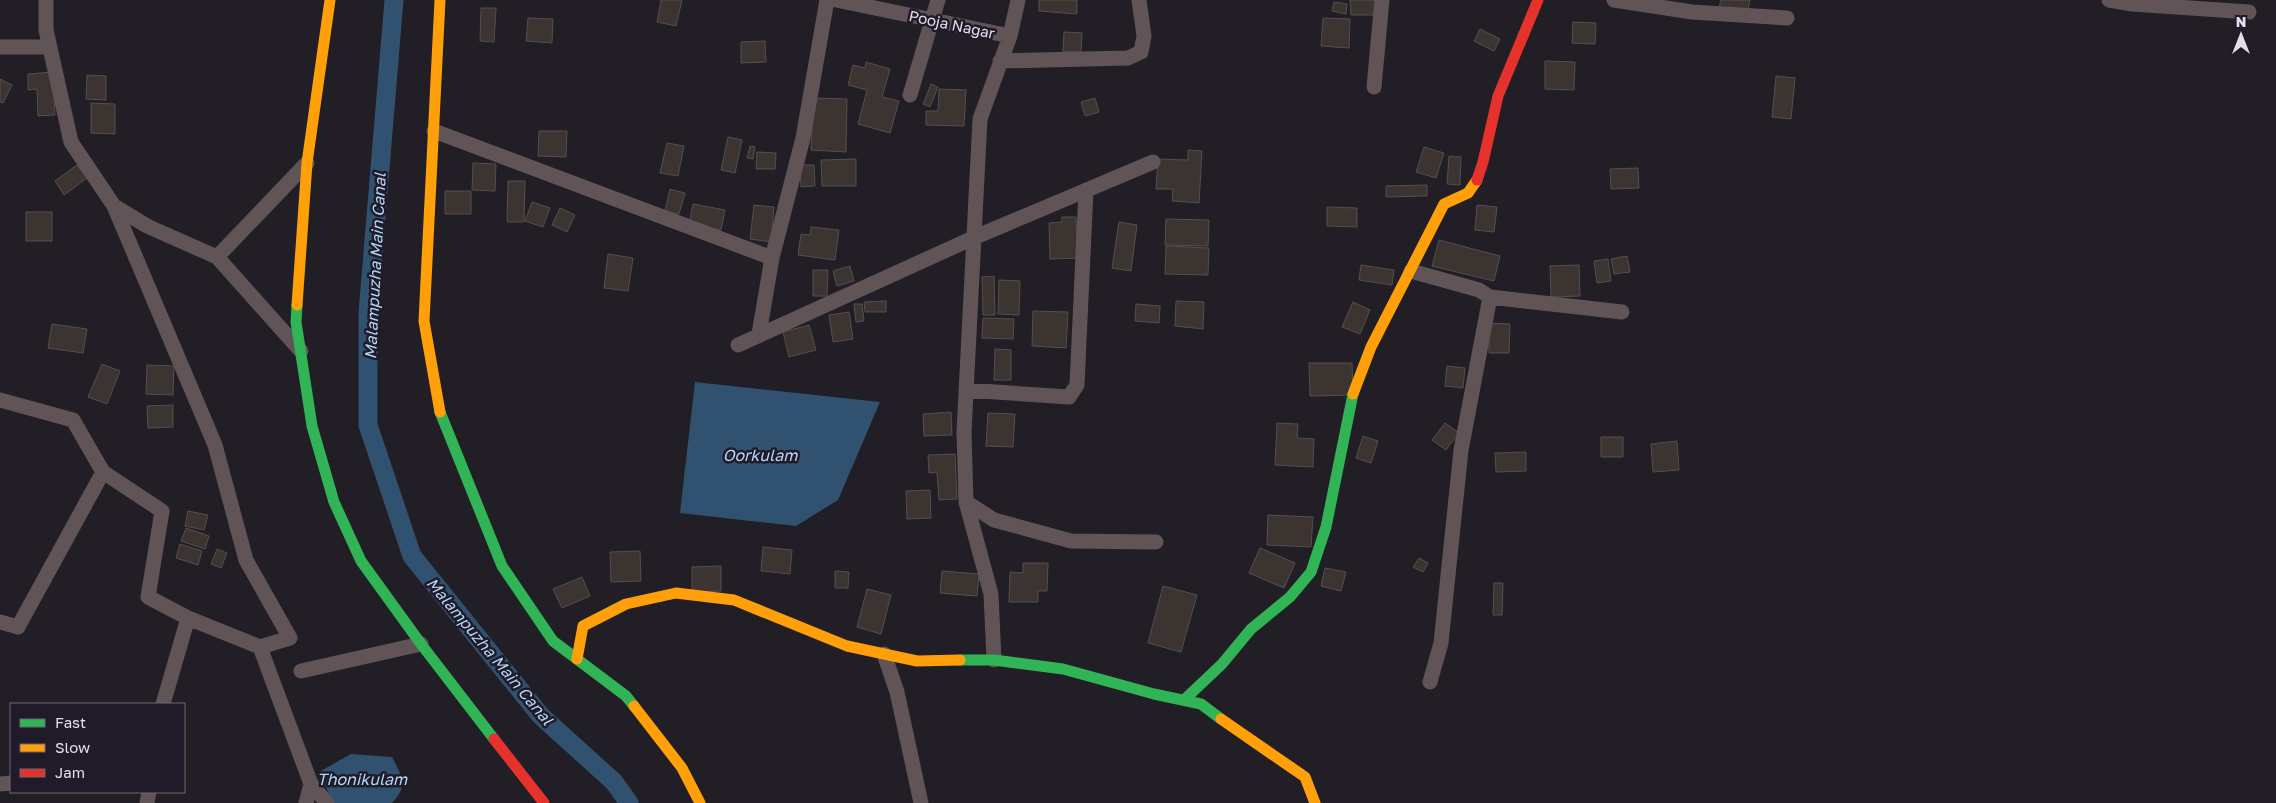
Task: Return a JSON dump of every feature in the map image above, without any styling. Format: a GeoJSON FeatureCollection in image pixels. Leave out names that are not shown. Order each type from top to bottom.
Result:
{"type":"FeatureCollection","features":[{"type":"Feature","properties":{"kind":"street"},"geometry":{"type":"LineString","coordinates":[[0,400],[73,420],[103,472],[162,511],[148,596],[188,618],[260,647],[290,638],[246,560],[215,445],[114,206],[71,142],[46,30],[46,0]]}},
{"type":"Feature","properties":{"kind":"street"},"geometry":{"type":"LineString","coordinates":[[330,0],[307,163],[296,322],[312,426],[334,502],[361,561],[421,644],[544,803]]}},
{"type":"Feature","properties":{"kind":"street"},"geometry":{"type":"LineString","coordinates":[[440,0],[424,321],[440,412],[502,566],[553,641],[626,696],[682,768],[700,803]]}},
{"type":"Feature","properties":{"kind":"street"},"geometry":{"type":"LineString","coordinates":[[759,334],[772,258],[803,138],[828,0]]}},
{"type":"Feature","properties":{"kind":"street","name":"Pooja Nagar"},"geometry":{"type":"LineString","coordinates":[[836,0],[1010,36]]}},
{"type":"Feature","properties":{"kind":"street"},"geometry":{"type":"LineString","coordinates":[[910,96],[938,0]]}},
{"type":"Feature","properties":{"kind":"street"},"geometry":{"type":"LineString","coordinates":[[994,660],[991,594],[966,502],[964,432],[980,119],[1010,36],[1018,0]]}},
{"type":"Feature","properties":{"kind":"street"},"geometry":{"type":"LineString","coordinates":[[1000,61],[1128,58],[1141,52],[1144,36],[1139,0]]}},
{"type":"Feature","properties":{"kind":"street"},"geometry":{"type":"LineString","coordinates":[[1374,88],[1382,0]]}},
{"type":"Feature","properties":{"kind":"street"},"geometry":{"type":"LineString","coordinates":[[1184,700],[1222,664],[1251,629],[1290,597],[1311,572],[1326,527],[1350,403],[1371,348],[1444,204],[1449,200],[1467,194],[1476,182],[1481,169],[1494,109],[1538,0]]}},
{"type":"Feature","properties":{"kind":"street"},"geometry":{"type":"LineString","coordinates":[[1614,0],[1692,12],[1787,18]]}},
{"type":"Feature","properties":{"kind":"street"},"geometry":{"type":"LineString","coordinates":[[2109,0],[2132,4],[2249,12]]}},
{"type":"Feature","properties":{"kind":"street"},"geometry":{"type":"LineString","coordinates":[[0,48],[50,48]]}},
{"type":"Feature","properties":{"kind":"street"},"geometry":{"type":"LineString","coordinates":[[434,131],[772,258]]}},
{"type":"Feature","properties":{"kind":"street"},"geometry":{"type":"LineString","coordinates":[[738,345],[973,238],[1153,162]]}},
{"type":"Feature","properties":{"kind":"street"},"geometry":{"type":"LineString","coordinates":[[218,257],[307,163]]}},
{"type":"Feature","properties":{"kind":"street"},"geometry":{"type":"LineString","coordinates":[[966,390],[1069,397],[1077,385],[1086,190]]}},
{"type":"Feature","properties":{"kind":"street"},"geometry":{"type":"LineString","coordinates":[[114,206],[147,226],[218,257],[302,352]]}},
{"type":"Feature","properties":{"kind":"street"},"geometry":{"type":"LineString","coordinates":[[1411,271],[1479,290],[1490,297],[1622,312]]}},
{"type":"Feature","properties":{"kind":"street"},"geometry":{"type":"LineString","coordinates":[[1430,682],[1441,643],[1461,450],[1490,297]]}},
{"type":"Feature","properties":{"kind":"street"},"geometry":{"type":"LineString","coordinates":[[0,622],[18,627],[103,472]]}},
{"type":"Feature","properties":{"kind":"street"},"geometry":{"type":"LineString","coordinates":[[966,502],[994,520],[1070,541],[1156,542]]}},
{"type":"Feature","properties":{"kind":"street"},"geometry":{"type":"LineString","coordinates":[[578,659],[583,626],[626,604],[676,593],[734,600],[848,646],[917,661],[994,660],[1063,669],[1154,694],[1201,704],[1253,743],[1305,777],[1315,803]]}},
{"type":"Feature","properties":{"kind":"street"},"geometry":{"type":"LineString","coordinates":[[163,703],[188,618]]}},
{"type":"Feature","properties":{"kind":"street"},"geometry":{"type":"LineString","coordinates":[[301,671],[421,644]]}},
{"type":"Feature","properties":{"kind":"street"},"geometry":{"type":"LineString","coordinates":[[260,647],[311,784],[327,803]]}},
{"type":"Feature","properties":{"kind":"street"},"geometry":{"type":"LineString","coordinates":[[884,654],[897,692],[921,803]]}},
{"type":"Feature","properties":{"kind":"street"},"geometry":{"type":"LineString","coordinates":[[306,803],[311,784]]}},
{"type":"Feature","properties":{"kind":"water","name":"Oorkulam"},"geometry":{"type":"Polygon","coordinates":[[[695,382],[880,402],[838,500],[796,526],[680,513],[695,382]]]}},
{"type":"Feature","properties":{"kind":"water","name":"Thonikulam"},"geometry":{"type":"Polygon","coordinates":[[[351,754],[392,757],[399,770],[402,786],[401,791],[392,803],[333,803],[319,772],[351,754]]]}},
{"type":"Feature","properties":{"kind":"building"},"geometry":{"type":"Polygon","coordinates":[[[661,0],[682,0],[676,26],[657,22],[661,0]]]}},
{"type":"Feature","properties":{"kind":"building"},"geometry":{"type":"Polygon","coordinates":[[[1039,0],[1077,0],[1077,14],[1039,11],[1039,0]]]}},
{"type":"Feature","properties":{"kind":"building"},"geometry":{"type":"Polygon","coordinates":[[[1350,0],[1375,0],[1375,15],[1351,15],[1350,0]]]}},
{"type":"Feature","properties":{"kind":"building"},"geometry":{"type":"Polygon","coordinates":[[[1721,0],[1750,0],[1747,14],[1719,8],[1721,0]]]}},
{"type":"Feature","properties":{"kind":"building"},"geometry":{"type":"Polygon","coordinates":[[[1334,2],[1347,4],[1346,14],[1332,11],[1334,2]]]}},
{"type":"Feature","properties":{"kind":"building"},"geometry":{"type":"Polygon","coordinates":[[[481,8],[496,8],[494,42],[480,41],[481,8]]]}},
{"type":"Feature","properties":{"kind":"building"},"geometry":{"type":"Polygon","coordinates":[[[528,18],[553,19],[552,43],[526,41],[528,18]]]}},
{"type":"Feature","properties":{"kind":"building"},"geometry":{"type":"Polygon","coordinates":[[[1323,18],[1350,19],[1349,48],[1321,46],[1323,18]]]}},
{"type":"Feature","properties":{"kind":"building"},"geometry":{"type":"Polygon","coordinates":[[[1573,22],[1596,23],[1595,44],[1572,43],[1573,22]]]}},
{"type":"Feature","properties":{"kind":"building"},"geometry":{"type":"Polygon","coordinates":[[[1480,29],[1500,39],[1494,51],[1474,41],[1480,29]]]}},
{"type":"Feature","properties":{"kind":"building"},"geometry":{"type":"Polygon","coordinates":[[[1064,32],[1082,33],[1081,52],[1063,52],[1064,32]]]}},
{"type":"Feature","properties":{"kind":"building"},"geometry":{"type":"Polygon","coordinates":[[[765,41],[766,62],[741,63],[741,42],[765,41]]]}},
{"type":"Feature","properties":{"kind":"building"},"geometry":{"type":"Polygon","coordinates":[[[1545,61],[1575,62],[1574,90],[1545,89],[1545,61]]]}},
{"type":"Feature","properties":{"kind":"building"},"geometry":{"type":"Polygon","coordinates":[[[866,62],[890,69],[882,97],[899,101],[890,133],[858,124],[867,90],[848,85],[853,65],[865,68],[866,62]]]}},
{"type":"Feature","properties":{"kind":"building"},"geometry":{"type":"Polygon","coordinates":[[[53,72],[55,115],[38,116],[37,89],[28,90],[28,74],[53,72]]]}},
{"type":"Feature","properties":{"kind":"building"},"geometry":{"type":"Polygon","coordinates":[[[87,75],[106,76],[106,100],[86,99],[87,75]]]}},
{"type":"Feature","properties":{"kind":"building"},"geometry":{"type":"Polygon","coordinates":[[[1776,76],[1795,78],[1791,119],[1772,117],[1776,76]]]}},
{"type":"Feature","properties":{"kind":"building"},"geometry":{"type":"Polygon","coordinates":[[[0,79],[12,85],[3,103],[0,102],[0,79]]]}},
{"type":"Feature","properties":{"kind":"building"},"geometry":{"type":"Polygon","coordinates":[[[931,84],[938,87],[930,107],[923,104],[931,84]]]}},
{"type":"Feature","properties":{"kind":"building"},"geometry":{"type":"Polygon","coordinates":[[[939,89],[966,90],[964,126],[926,125],[926,111],[938,111],[939,89]]]}},
{"type":"Feature","properties":{"kind":"building"},"geometry":{"type":"Polygon","coordinates":[[[813,98],[847,99],[846,152],[811,150],[813,98]]]}},
{"type":"Feature","properties":{"kind":"building"},"geometry":{"type":"Polygon","coordinates":[[[1095,98],[1099,112],[1085,116],[1081,102],[1095,98]]]}},
{"type":"Feature","properties":{"kind":"building"},"geometry":{"type":"Polygon","coordinates":[[[91,103],[115,104],[115,134],[91,133],[91,103]]]}},
{"type":"Feature","properties":{"kind":"building"},"geometry":{"type":"Polygon","coordinates":[[[539,131],[567,131],[566,157],[538,156],[539,131]]]}},
{"type":"Feature","properties":{"kind":"building"},"geometry":{"type":"Polygon","coordinates":[[[728,137],[742,140],[735,173],[721,170],[728,137]]]}},
{"type":"Feature","properties":{"kind":"building"},"geometry":{"type":"Polygon","coordinates":[[[667,143],[684,146],[678,176],[660,173],[667,143]]]}},
{"type":"Feature","properties":{"kind":"building"},"geometry":{"type":"Polygon","coordinates":[[[750,146],[755,147],[753,159],[747,158],[750,146]]]}},
{"type":"Feature","properties":{"kind":"building"},"geometry":{"type":"Polygon","coordinates":[[[1424,147],[1444,153],[1436,178],[1416,172],[1424,147]]]}},
{"type":"Feature","properties":{"kind":"building"},"geometry":{"type":"Polygon","coordinates":[[[1188,150],[1202,151],[1199,203],[1172,201],[1173,189],[1156,189],[1158,159],[1188,160],[1188,150]]]}},
{"type":"Feature","properties":{"kind":"building"},"geometry":{"type":"Polygon","coordinates":[[[757,152],[776,153],[775,169],[756,169],[757,152]]]}},
{"type":"Feature","properties":{"kind":"building"},"geometry":{"type":"Polygon","coordinates":[[[1449,156],[1461,157],[1460,185],[1447,184],[1449,156]]]}},
{"type":"Feature","properties":{"kind":"building"},"geometry":{"type":"Polygon","coordinates":[[[856,159],[856,186],[822,186],[821,160],[856,159]]]}},
{"type":"Feature","properties":{"kind":"building"},"geometry":{"type":"Polygon","coordinates":[[[473,163],[496,164],[495,191],[472,190],[473,163]]]}},
{"type":"Feature","properties":{"kind":"building"},"geometry":{"type":"Polygon","coordinates":[[[77,165],[87,178],[64,195],[55,181],[77,165]]]}},
{"type":"Feature","properties":{"kind":"building"},"geometry":{"type":"Polygon","coordinates":[[[800,165],[814,165],[815,186],[801,187],[800,165]]]}},
{"type":"Feature","properties":{"kind":"building"},"geometry":{"type":"Polygon","coordinates":[[[1638,168],[1639,188],[1611,189],[1610,169],[1638,168]]]}},
{"type":"Feature","properties":{"kind":"building"},"geometry":{"type":"Polygon","coordinates":[[[508,181],[525,181],[524,222],[507,222],[508,181]]]}},
{"type":"Feature","properties":{"kind":"building"},"geometry":{"type":"Polygon","coordinates":[[[1427,185],[1427,196],[1386,197],[1386,186],[1427,185]]]}},
{"type":"Feature","properties":{"kind":"building"},"geometry":{"type":"Polygon","coordinates":[[[670,189],[685,193],[679,214],[665,211],[670,189]]]}},
{"type":"Feature","properties":{"kind":"building"},"geometry":{"type":"Polygon","coordinates":[[[445,191],[471,191],[471,214],[445,214],[445,191]]]}},
{"type":"Feature","properties":{"kind":"building"},"geometry":{"type":"Polygon","coordinates":[[[532,202],[550,208],[543,227],[525,221],[532,202]]]}},
{"type":"Feature","properties":{"kind":"building"},"geometry":{"type":"Polygon","coordinates":[[[693,204],[725,210],[721,230],[689,224],[693,204]]]}},
{"type":"Feature","properties":{"kind":"building"},"geometry":{"type":"Polygon","coordinates":[[[754,205],[774,207],[771,242],[750,239],[754,205]]]}},
{"type":"Feature","properties":{"kind":"building"},"geometry":{"type":"Polygon","coordinates":[[[1477,205],[1497,207],[1494,232],[1475,230],[1477,205]]]}},
{"type":"Feature","properties":{"kind":"building"},"geometry":{"type":"Polygon","coordinates":[[[1327,207],[1357,208],[1357,227],[1327,226],[1327,207]]]}},
{"type":"Feature","properties":{"kind":"building"},"geometry":{"type":"Polygon","coordinates":[[[560,208],[575,215],[567,232],[552,225],[560,208]]]}},
{"type":"Feature","properties":{"kind":"building"},"geometry":{"type":"Polygon","coordinates":[[[26,212],[52,212],[52,241],[26,241],[26,212]]]}},
{"type":"Feature","properties":{"kind":"building"},"geometry":{"type":"Polygon","coordinates":[[[1062,217],[1076,217],[1077,258],[1050,259],[1049,223],[1062,222],[1062,217]]]}},
{"type":"Feature","properties":{"kind":"building"},"geometry":{"type":"Polygon","coordinates":[[[1166,219],[1209,220],[1208,246],[1165,245],[1166,219]]]}},
{"type":"Feature","properties":{"kind":"building"},"geometry":{"type":"Polygon","coordinates":[[[1119,222],[1137,225],[1131,271],[1112,268],[1119,222]]]}},
{"type":"Feature","properties":{"kind":"building"},"geometry":{"type":"Polygon","coordinates":[[[811,227],[839,230],[835,260],[798,255],[801,234],[810,235],[811,227]]]}},
{"type":"Feature","properties":{"kind":"building"},"geometry":{"type":"Polygon","coordinates":[[[1439,240],[1500,256],[1494,281],[1432,266],[1439,240]]]}},
{"type":"Feature","properties":{"kind":"building"},"geometry":{"type":"Polygon","coordinates":[[[1166,246],[1209,248],[1208,275],[1165,274],[1166,246]]]}},
{"type":"Feature","properties":{"kind":"building"},"geometry":{"type":"Polygon","coordinates":[[[608,254],[633,258],[628,291],[604,288],[608,254]]]}},
{"type":"Feature","properties":{"kind":"building"},"geometry":{"type":"Polygon","coordinates":[[[1627,256],[1630,272],[1614,274],[1611,259],[1627,256]]]}},
{"type":"Feature","properties":{"kind":"building"},"geometry":{"type":"Polygon","coordinates":[[[1608,259],[1611,281],[1597,283],[1594,261],[1608,259]]]}},
{"type":"Feature","properties":{"kind":"building"},"geometry":{"type":"Polygon","coordinates":[[[1361,265],[1394,270],[1392,285],[1359,280],[1361,265]]]}},
{"type":"Feature","properties":{"kind":"building"},"geometry":{"type":"Polygon","coordinates":[[[1579,265],[1580,296],[1551,297],[1550,266],[1579,265]]]}},
{"type":"Feature","properties":{"kind":"building"},"geometry":{"type":"Polygon","coordinates":[[[850,266],[854,281],[837,286],[833,271],[850,266]]]}},
{"type":"Feature","properties":{"kind":"building"},"geometry":{"type":"Polygon","coordinates":[[[813,270],[828,270],[827,296],[813,296],[813,270]]]}},
{"type":"Feature","properties":{"kind":"building"},"geometry":{"type":"Polygon","coordinates":[[[994,276],[995,315],[983,315],[982,277],[994,276]]]}},
{"type":"Feature","properties":{"kind":"building"},"geometry":{"type":"Polygon","coordinates":[[[999,280],[1020,281],[1019,315],[998,314],[999,280]]]}},
{"type":"Feature","properties":{"kind":"building"},"geometry":{"type":"Polygon","coordinates":[[[886,301],[886,312],[865,312],[864,302],[886,301]]]}},
{"type":"Feature","properties":{"kind":"building"},"geometry":{"type":"Polygon","coordinates":[[[1176,301],[1204,302],[1203,329],[1175,326],[1176,301]]]}},
{"type":"Feature","properties":{"kind":"building"},"geometry":{"type":"Polygon","coordinates":[[[1353,302],[1370,310],[1360,334],[1342,327],[1353,302]]]}},
{"type":"Feature","properties":{"kind":"building"},"geometry":{"type":"Polygon","coordinates":[[[854,304],[862,304],[864,321],[856,322],[854,304]]]}},
{"type":"Feature","properties":{"kind":"building"},"geometry":{"type":"Polygon","coordinates":[[[1136,304],[1160,306],[1159,323],[1135,321],[1136,304]]]}},
{"type":"Feature","properties":{"kind":"building"},"geometry":{"type":"Polygon","coordinates":[[[1033,311],[1068,312],[1066,348],[1032,346],[1033,311]]]}},
{"type":"Feature","properties":{"kind":"building"},"geometry":{"type":"Polygon","coordinates":[[[849,312],[853,339],[833,342],[829,315],[849,312]]]}},
{"type":"Feature","properties":{"kind":"building"},"geometry":{"type":"Polygon","coordinates":[[[983,318],[1014,319],[1013,339],[982,338],[983,318]]]}},
{"type":"Feature","properties":{"kind":"building"},"geometry":{"type":"Polygon","coordinates":[[[1489,323],[1510,324],[1509,353],[1489,353],[1489,323]]]}},
{"type":"Feature","properties":{"kind":"building"},"geometry":{"type":"Polygon","coordinates":[[[52,324],[87,329],[83,353],[48,348],[52,324]]]}},
{"type":"Feature","properties":{"kind":"building"},"geometry":{"type":"Polygon","coordinates":[[[809,325],[816,350],[789,357],[783,332],[809,325]]]}},
{"type":"Feature","properties":{"kind":"building"},"geometry":{"type":"Polygon","coordinates":[[[995,349],[1011,350],[1011,380],[994,380],[995,349]]]}},
{"type":"Feature","properties":{"kind":"building"},"geometry":{"type":"Polygon","coordinates":[[[1309,363],[1352,363],[1353,395],[1310,396],[1309,363]]]}},
{"type":"Feature","properties":{"kind":"building"},"geometry":{"type":"Polygon","coordinates":[[[102,364],[120,371],[107,404],[88,397],[102,364]]]}},
{"type":"Feature","properties":{"kind":"building"},"geometry":{"type":"Polygon","coordinates":[[[147,365],[174,366],[173,395],[146,394],[147,365]]]}},
{"type":"Feature","properties":{"kind":"building"},"geometry":{"type":"Polygon","coordinates":[[[1447,366],[1465,368],[1463,388],[1445,386],[1447,366]]]}},
{"type":"Feature","properties":{"kind":"building"},"geometry":{"type":"Polygon","coordinates":[[[173,405],[173,427],[148,428],[147,406],[173,405]]]}},
{"type":"Feature","properties":{"kind":"building"},"geometry":{"type":"Polygon","coordinates":[[[951,412],[952,435],[924,436],[923,414],[951,412]]]}},
{"type":"Feature","properties":{"kind":"building"},"geometry":{"type":"Polygon","coordinates":[[[988,413],[1015,414],[1013,447],[986,446],[988,413]]]}},
{"type":"Feature","properties":{"kind":"building"},"geometry":{"type":"Polygon","coordinates":[[[1277,423],[1298,424],[1297,438],[1314,439],[1313,467],[1275,465],[1277,423]]]}},
{"type":"Feature","properties":{"kind":"building"},"geometry":{"type":"Polygon","coordinates":[[[1445,423],[1459,433],[1446,450],[1432,440],[1445,423]]]}},
{"type":"Feature","properties":{"kind":"building"},"geometry":{"type":"Polygon","coordinates":[[[1363,436],[1378,441],[1371,463],[1356,458],[1363,436]]]}},
{"type":"Feature","properties":{"kind":"building"},"geometry":{"type":"Polygon","coordinates":[[[1601,437],[1623,437],[1623,457],[1601,457],[1601,437]]]}},
{"type":"Feature","properties":{"kind":"building"},"geometry":{"type":"Polygon","coordinates":[[[1677,441],[1679,470],[1653,472],[1651,444],[1677,441]]]}},
{"type":"Feature","properties":{"kind":"building"},"geometry":{"type":"Polygon","coordinates":[[[1526,452],[1526,471],[1496,472],[1495,453],[1526,452]]]}},
{"type":"Feature","properties":{"kind":"building"},"geometry":{"type":"Polygon","coordinates":[[[955,454],[957,499],[939,500],[937,472],[929,473],[928,455],[955,454]]]}},
{"type":"Feature","properties":{"kind":"building"},"geometry":{"type":"Polygon","coordinates":[[[930,490],[931,518],[907,519],[906,491],[930,490]]]}},
{"type":"Feature","properties":{"kind":"building"},"geometry":{"type":"Polygon","coordinates":[[[188,511],[208,515],[204,530],[185,526],[188,511]]]}},
{"type":"Feature","properties":{"kind":"building"},"geometry":{"type":"Polygon","coordinates":[[[1268,515],[1313,517],[1311,547],[1267,545],[1268,515]]]}},
{"type":"Feature","properties":{"kind":"building"},"geometry":{"type":"Polygon","coordinates":[[[186,528],[209,536],[205,549],[181,541],[186,528]]]}},
{"type":"Feature","properties":{"kind":"building"},"geometry":{"type":"Polygon","coordinates":[[[180,544],[202,551],[198,565],[176,558],[180,544]]]}},
{"type":"Feature","properties":{"kind":"building"},"geometry":{"type":"Polygon","coordinates":[[[763,547],[792,550],[790,574],[761,571],[763,547]]]}},
{"type":"Feature","properties":{"kind":"building"},"geometry":{"type":"Polygon","coordinates":[[[1260,548],[1295,563],[1284,588],[1249,573],[1260,548]]]}},
{"type":"Feature","properties":{"kind":"building"},"geometry":{"type":"Polygon","coordinates":[[[217,549],[227,553],[221,568],[211,564],[217,549]]]}},
{"type":"Feature","properties":{"kind":"building"},"geometry":{"type":"Polygon","coordinates":[[[640,551],[641,581],[611,582],[610,552],[640,551]]]}},
{"type":"Feature","properties":{"kind":"building"},"geometry":{"type":"Polygon","coordinates":[[[1419,558],[1428,563],[1423,572],[1413,567],[1419,558]]]}},
{"type":"Feature","properties":{"kind":"building"},"geometry":{"type":"Polygon","coordinates":[[[1023,563],[1048,563],[1047,591],[1038,591],[1038,602],[1009,602],[1010,572],[1023,573],[1023,563]]]}},
{"type":"Feature","properties":{"kind":"building"},"geometry":{"type":"Polygon","coordinates":[[[721,566],[721,591],[692,592],[692,567],[721,566]]]}},
{"type":"Feature","properties":{"kind":"building"},"geometry":{"type":"Polygon","coordinates":[[[1325,568],[1346,572],[1341,591],[1321,586],[1325,568]]]}},
{"type":"Feature","properties":{"kind":"building"},"geometry":{"type":"Polygon","coordinates":[[[835,571],[849,572],[848,588],[835,588],[835,571]]]}},
{"type":"Feature","properties":{"kind":"building"},"geometry":{"type":"Polygon","coordinates":[[[942,571],[979,574],[977,596],[940,593],[942,571]]]}},
{"type":"Feature","properties":{"kind":"building"},"geometry":{"type":"Polygon","coordinates":[[[582,577],[590,596],[562,608],[553,589],[582,577]]]}},
{"type":"Feature","properties":{"kind":"building"},"geometry":{"type":"Polygon","coordinates":[[[1494,583],[1503,583],[1502,615],[1493,615],[1494,583]]]}},
{"type":"Feature","properties":{"kind":"building"},"geometry":{"type":"Polygon","coordinates":[[[1163,586],[1197,595],[1181,652],[1148,643],[1163,586]]]}},
{"type":"Feature","properties":{"kind":"building"},"geometry":{"type":"Polygon","coordinates":[[[867,589],[891,595],[881,634],[857,627],[867,589]]]}},
{"type":"Feature","properties":{"kind":"waterway","name":"Malampuzha Main Canal"},"geometry":{"type":"LineString","coordinates":[[394,0],[368,313],[368,425],[412,556],[541,716],[614,782],[629,803]]}},
{"type":"Feature","properties":{"kind":"traffic: fast"},"geometry":{"type":"LineString","coordinates":[[297,305],[296,322],[312,426],[334,502],[361,561],[421,644],[494,739]]}},
{"type":"Feature","properties":{"kind":"traffic: fast"},"geometry":{"type":"LineString","coordinates":[[1184,700],[1222,664],[1251,629],[1290,597],[1311,572],[1326,527],[1353,394]]}},
{"type":"Feature","properties":{"kind":"traffic: fast"},"geometry":{"type":"LineString","coordinates":[[440,412],[502,566],[553,641],[626,696],[634,706]]}},
{"type":"Feature","properties":{"kind":"traffic: fast"},"geometry":{"type":"LineString","coordinates":[[960,660],[994,660],[1063,669],[1154,694],[1201,704],[1221,719]]}},
{"type":"Feature","properties":{"kind":"traffic: slow"},"geometry":{"type":"LineString","coordinates":[[297,305],[307,163],[330,0]]}},
{"type":"Feature","properties":{"kind":"traffic: slow"},"geometry":{"type":"LineString","coordinates":[[440,0],[424,321],[440,412]]}},
{"type":"Feature","properties":{"kind":"traffic: slow"},"geometry":{"type":"LineString","coordinates":[[1353,394],[1371,347],[1444,204],[1468,193],[1477,180]]}},
{"type":"Feature","properties":{"kind":"traffic: slow"},"geometry":{"type":"LineString","coordinates":[[577,659],[583,626],[626,604],[676,593],[734,600],[847,646],[917,661],[960,660]]}},
{"type":"Feature","properties":{"kind":"traffic: slow"},"geometry":{"type":"LineString","coordinates":[[634,706],[682,768],[700,803]]}},
{"type":"Feature","properties":{"kind":"traffic: slow"},"geometry":{"type":"LineString","coordinates":[[1221,719],[1305,777],[1315,803]]}},
{"type":"Feature","properties":{"kind":"traffic: jam"},"geometry":{"type":"LineString","coordinates":[[1477,180],[1498,96],[1538,0]]}},
{"type":"Feature","properties":{"kind":"traffic: jam"},"geometry":{"type":"LineString","coordinates":[[494,739],[544,803]]}}]}
